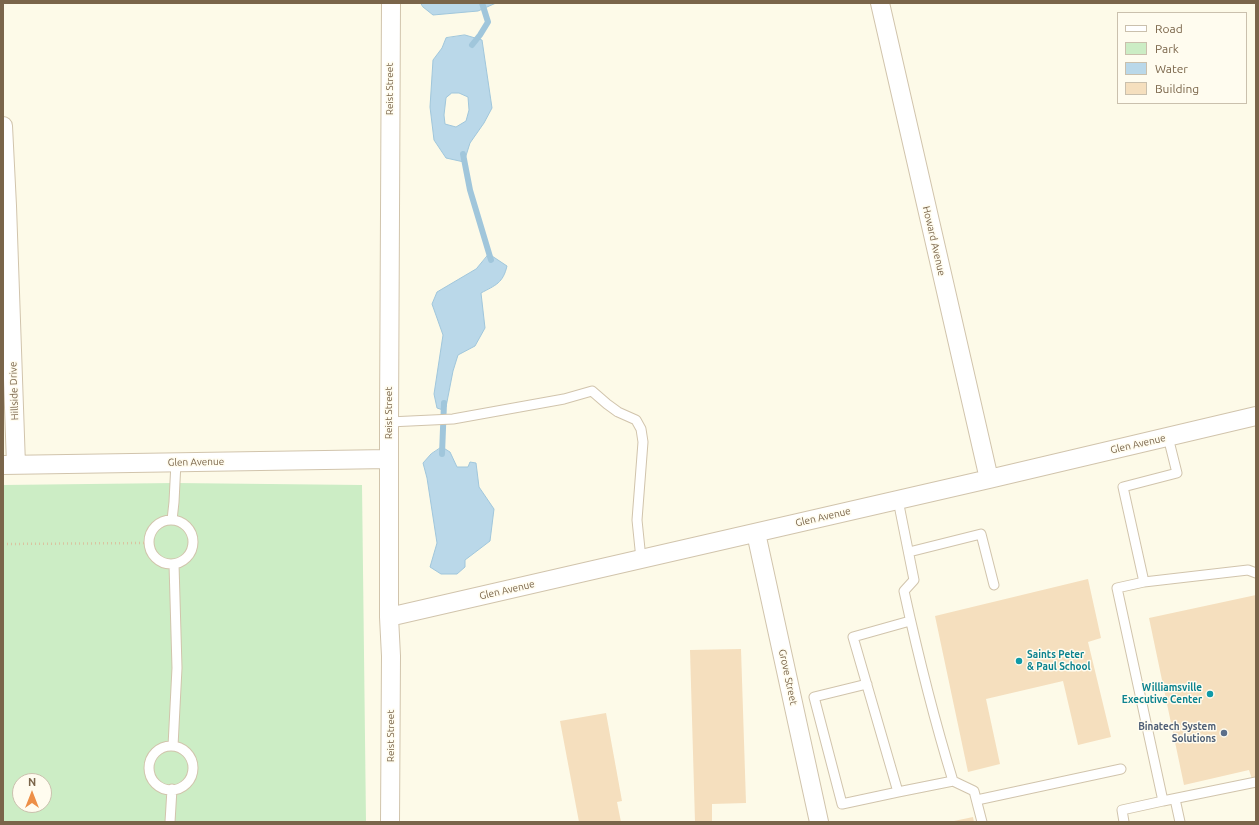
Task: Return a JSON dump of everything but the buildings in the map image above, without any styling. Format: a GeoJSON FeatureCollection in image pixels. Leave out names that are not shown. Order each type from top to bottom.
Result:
{"type":"FeatureCollection","features":[{"type":"Feature","properties":{"kind":"street","name":"Reist Street"},"geometry":{"type":"LineString","coordinates":[[390,822],[391,656],[389,617],[388,422],[391,3]]}},
{"type":"Feature","properties":{"kind":"street","name":"Howard Avenue"},"geometry":{"type":"LineString","coordinates":[[880,3],[989,479]]}},
{"type":"Feature","properties":{"kind":"street","name":"Hillside Drive"},"geometry":{"type":"LineString","coordinates":[[3,126],[7,206],[10,465]]}},
{"type":"Feature","properties":{"kind":"street","name":"Glen Avenue"},"geometry":{"type":"LineString","coordinates":[[389,617],[1256,416]]}},
{"type":"Feature","properties":{"kind":"street","name":"Glen Avenue"},"geometry":{"type":"LineString","coordinates":[[10,465],[388,459]]}},
{"type":"Feature","properties":{"kind":"street","name":"Grove Street"},"geometry":{"type":"LineString","coordinates":[[756,533],[819,822]]}},
{"type":"Feature","properties":{"kind":"lane"},"geometry":{"type":"LineString","coordinates":[[388,422],[454,419],[564,399],[592,391],[618,412],[636,420],[641,429],[643,442],[636,520],[641,559]]}},
{"type":"Feature","properties":{"kind":"lane"},"geometry":{"type":"LineString","coordinates":[[1144,582],[1123,486],[1177,473],[1168,437]]}},
{"type":"Feature","properties":{"kind":"lane"},"geometry":{"type":"LineString","coordinates":[[172,520],[176,462]]}},
{"type":"Feature","properties":{"kind":"lane"},"geometry":{"type":"LineString","coordinates":[[898,500],[914,580],[904,591],[910,621],[942,747],[953,781]]}},
{"type":"Feature","properties":{"kind":"lane"},"geometry":{"type":"LineString","coordinates":[[172,520],[180,522],[187,527],[192,536],[193,546],[190,554],[185,560],[177,564],[163,563],[156,558],[151,550],[149,542],[151,534],[156,526],[165,521],[172,520]]}},
{"type":"Feature","properties":{"kind":"lane"},"geometry":{"type":"LineString","coordinates":[[909,552],[981,534],[994,585]]}},
{"type":"Feature","properties":{"kind":"lane"},"geometry":{"type":"LineString","coordinates":[[173,746],[177,668],[174,564]]}},
{"type":"Feature","properties":{"kind":"lane"},"geometry":{"type":"LineString","coordinates":[[1163,801],[1118,588],[1144,582],[1248,570],[1256,573]]}},
{"type":"Feature","properties":{"kind":"lane"},"geometry":{"type":"LineString","coordinates":[[898,792],[853,637],[910,621]]}},
{"type":"Feature","properties":{"kind":"lane"},"geometry":{"type":"LineString","coordinates":[[867,684],[814,697],[842,804],[953,781],[974,791],[982,822]]}},
{"type":"Feature","properties":{"kind":"lane"},"geometry":{"type":"LineString","coordinates":[[164,746],[173,746],[180,747],[187,752],[192,761],[193,771],[190,779],[185,785],[177,789],[169,790],[156,784],[150,776],[149,768],[150,759],[156,752],[164,746]]}},
{"type":"Feature","properties":{"kind":"lane"},"geometry":{"type":"LineString","coordinates":[[976,800],[1121,769]]}},
{"type":"Feature","properties":{"kind":"lane"},"geometry":{"type":"LineString","coordinates":[[1124,822],[1122,810],[1256,782]]}},
{"type":"Feature","properties":{"kind":"lane"},"geometry":{"type":"LineString","coordinates":[[170,822],[172,789]]}},
{"type":"Feature","properties":{"kind":"lane"},"geometry":{"type":"LineString","coordinates":[[1175,799],[1180,822]]}},
{"type":"Feature","properties":{"kind":"path"},"geometry":{"type":"LineString","coordinates":[[3,544],[149,542]]}},
{"type":"Feature","properties":{"kind":"green space"},"geometry":{"type":"Polygon","coordinates":[[[175,483],[362,485],[366,822],[3,822],[3,485],[175,483]]]}},
{"type":"Feature","properties":{"kind":"water"},"geometry":{"type":"Polygon","coordinates":[[[421,3],[496,3],[478,11],[433,15],[423,7],[421,3]]]}},
{"type":"Feature","properties":{"kind":"water"},"geometry":{"type":"Polygon","coordinates":[[[465,35],[482,40],[492,108],[484,123],[470,143],[464,162],[446,158],[434,140],[430,107],[433,60],[442,48],[446,38],[465,35]],[[452,93],[446,98],[444,115],[445,124],[456,127],[466,121],[469,110],[468,97],[459,93],[452,93]]]}},
{"type":"Feature","properties":{"kind":"water"},"geometry":{"type":"Polygon","coordinates":[[[489,254],[507,266],[501,280],[491,288],[481,293],[485,328],[475,346],[458,355],[453,371],[446,407],[443,410],[437,408],[434,394],[443,335],[432,304],[437,292],[476,269],[489,254]]]}},
{"type":"Feature","properties":{"kind":"water"},"geometry":{"type":"Polygon","coordinates":[[[442,447],[450,452],[457,467],[468,467],[470,462],[476,463],[479,487],[494,509],[490,541],[465,560],[465,567],[457,574],[441,574],[430,567],[437,543],[427,478],[423,463],[431,454],[442,447]]]}},
{"type":"Feature","properties":{"kind":"waterway"},"geometry":{"type":"LineString","coordinates":[[472,45],[488,22],[482,3]]}},
{"type":"Feature","properties":{"kind":"waterway"},"geometry":{"type":"LineString","coordinates":[[463,154],[470,190],[491,260]]}},
{"type":"Feature","properties":{"kind":"waterway"},"geometry":{"type":"LineString","coordinates":[[442,454],[444,403]]}},
{"type":"Feature","properties":{"kind":"place","name":"Saints Peter & Paul School"},"geometry":{"type":"Point","coordinates":[1019,661]}},
{"type":"Feature","properties":{"kind":"place","name":"Williamsville Executive Center"},"geometry":{"type":"Point","coordinates":[1210,694]}},
{"type":"Feature","properties":{"kind":"place","name":"Binatech System Solutions"},"geometry":{"type":"Point","coordinates":[1224,733]}}]}
